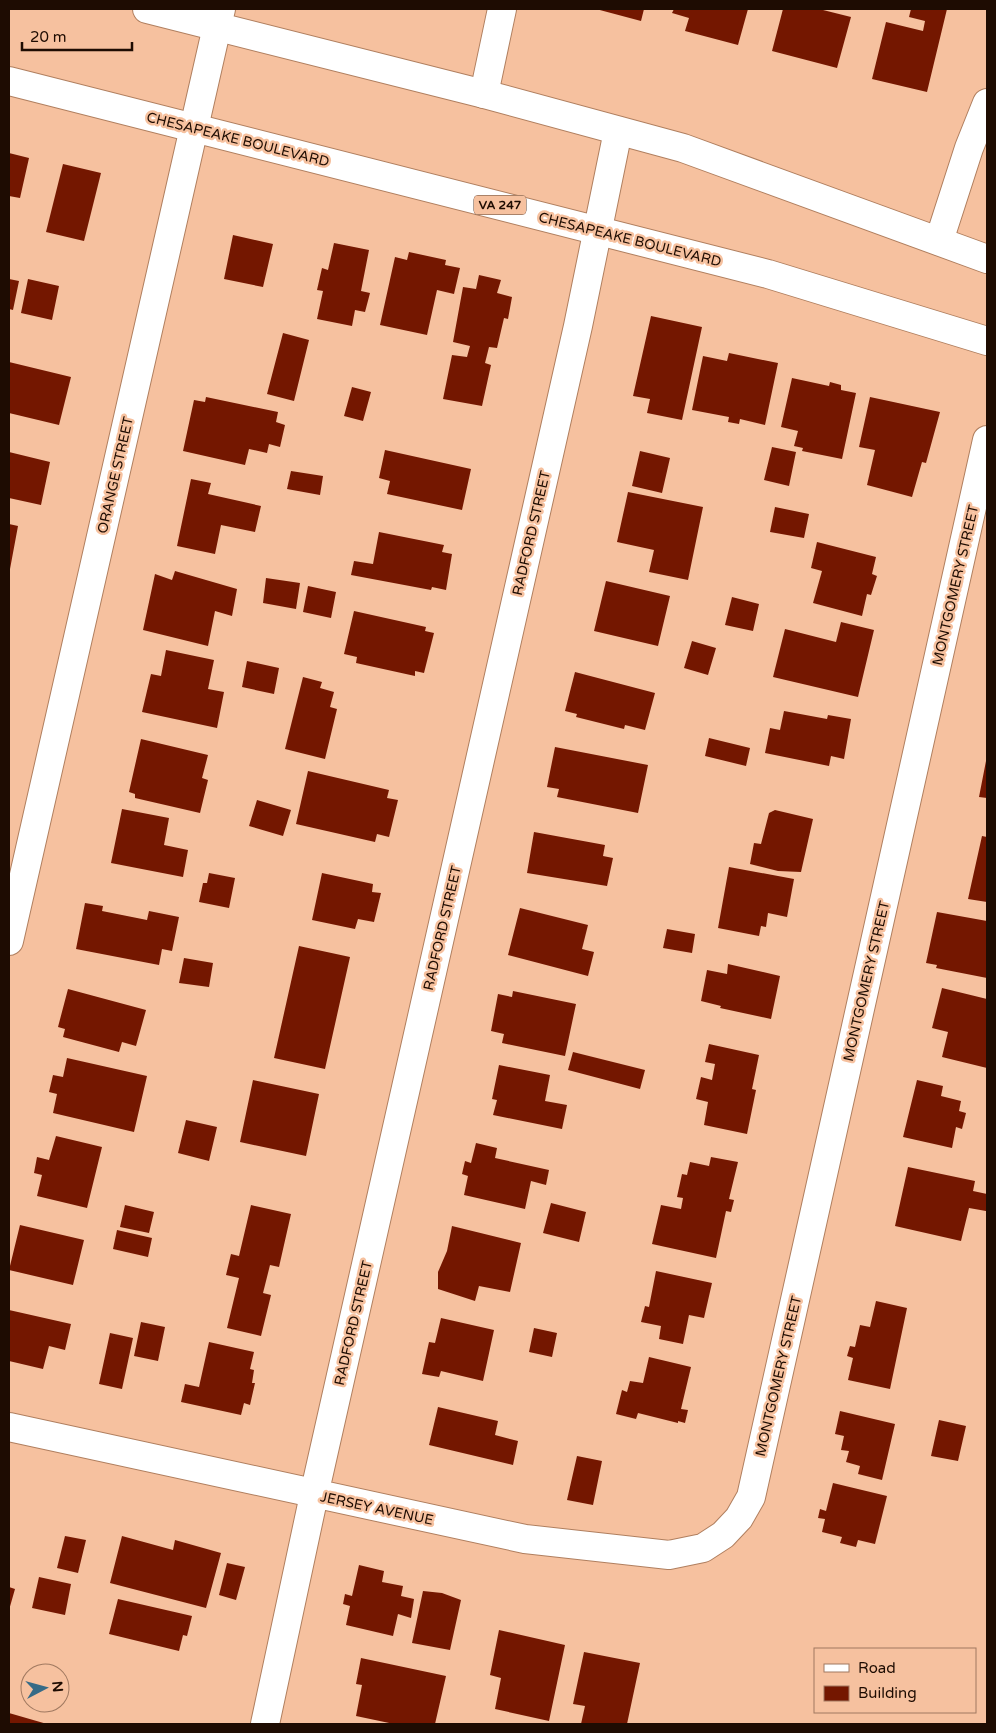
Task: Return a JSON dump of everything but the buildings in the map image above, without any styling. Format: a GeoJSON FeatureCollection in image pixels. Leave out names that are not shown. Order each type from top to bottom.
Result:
{"type":"FeatureCollection","features":[{"type":"Feature","properties":{"kind":"street"},"geometry":{"type":"LineString","coordinates":[[147,9],[219,18],[484,94],[683,148],[987,259]]}},
{"type":"Feature","properties":{"kind":"street"},"geometry":{"type":"LineString","coordinates":[[484,94],[502,9]]}},
{"type":"Feature","properties":{"kind":"street","name":"ORANGE STREET"},"geometry":{"type":"LineString","coordinates":[[9,941],[219,18]]}},
{"type":"Feature","properties":{"kind":"street","name":"CHESAPEAKE BOULEVARD"},"geometry":{"type":"LineString","coordinates":[[9,81],[768,274],[987,341]]}},
{"type":"Feature","properties":{"kind":"street"},"geometry":{"type":"LineString","coordinates":[[939,241],[969,148],[987,103]]}},
{"type":"Feature","properties":{"kind":"street","name":"RADFORD STREET"},"geometry":{"type":"LineString","coordinates":[[265,1724],[314,1494],[576,336],[618,131]]}},
{"type":"Feature","properties":{"kind":"street","name":"MONTGOMERY STREET"},"geometry":{"type":"LineString","coordinates":[[739,1518],[751,1498],[987,440]]}},
{"type":"Feature","properties":{"kind":"street","name":"JERSEY AVENUE"},"geometry":{"type":"LineString","coordinates":[[9,1428],[525,1539],[668,1555],[703,1548],[723,1535],[739,1518]]}}]}
